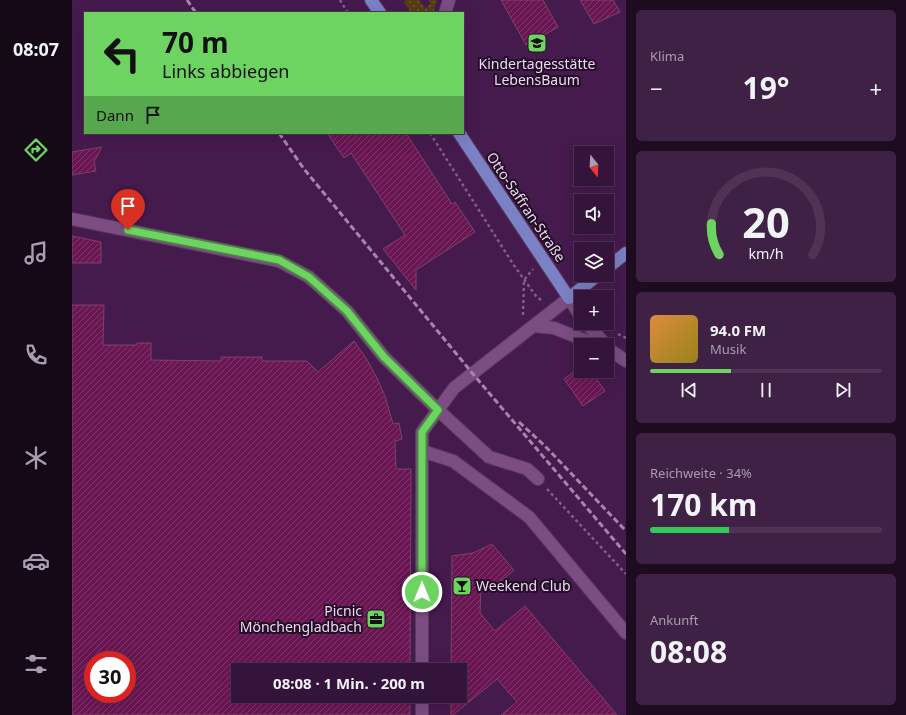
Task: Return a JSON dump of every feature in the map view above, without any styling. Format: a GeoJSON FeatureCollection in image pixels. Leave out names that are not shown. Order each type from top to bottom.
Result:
{"type":"FeatureCollection","features":[{"type":"Feature","properties":{"kind":"main road"},"geometry":{"type":"LineString","coordinates":[[371,0],[379,12]]}},
{"type":"Feature","properties":{"kind":"main road","name":"Otto-Saffran-Straße"},"geometry":{"type":"LineString","coordinates":[[460,134],[569,298]]}},
{"type":"Feature","properties":{"kind":"main road"},"geometry":{"type":"LineString","coordinates":[[614,262],[626,253]]}},
{"type":"Feature","properties":{"kind":"main road"},"geometry":{"type":"LineString","coordinates":[[569,298],[589,282]]}},
{"type":"Feature","properties":{"kind":"street"},"geometry":{"type":"LineString","coordinates":[[445,12],[449,0]]}},
{"type":"Feature","properties":{"kind":"street"},"geometry":{"type":"LineString","coordinates":[[72,219],[279,260],[309,277],[347,311],[384,357],[489,457],[527,469],[538,479]]}},
{"type":"Feature","properties":{"kind":"street"},"geometry":{"type":"LineString","coordinates":[[422,663],[422,432],[454,388],[569,298],[574,306]]}},
{"type":"Feature","properties":{"kind":"street"},"geometry":{"type":"LineString","coordinates":[[534,326],[554,328],[579,338]]}},
{"type":"Feature","properties":{"kind":"street"},"geometry":{"type":"LineString","coordinates":[[592,330],[599,338]]}},
{"type":"Feature","properties":{"kind":"street"},"geometry":{"type":"LineString","coordinates":[[614,352],[626,360]]}},
{"type":"Feature","properties":{"kind":"street"},"geometry":{"type":"LineString","coordinates":[[422,451],[453,461],[529,517],[626,633]]}},
{"type":"Feature","properties":{"kind":"street"},"geometry":{"type":"LineString","coordinates":[[422,703],[422,715]]}},
{"type":"Feature","properties":{"kind":"path"},"geometry":{"type":"LineString","coordinates":[[340,0],[347,12]]}},
{"type":"Feature","properties":{"kind":"path"},"geometry":{"type":"LineString","coordinates":[[431,134],[524,280],[536,296],[553,311]]}},
{"type":"Feature","properties":{"kind":"path"},"geometry":{"type":"LineString","coordinates":[[522,334],[524,280],[542,258]]}},
{"type":"Feature","properties":{"kind":"path"},"geometry":{"type":"LineString","coordinates":[[538,479],[626,574]]}},
{"type":"Feature","properties":{"kind":"shaded area"},"geometry":{"type":"Polygon","coordinates":[[[406,0],[419,0],[425,8],[431,4],[428,0],[437,0],[433,12],[410,12],[404,2],[406,0]]]}},
{"type":"Feature","properties":{"kind":"building"},"geometry":{"type":"Polygon","coordinates":[[[501,0],[543,0],[558,27],[526,45],[501,0]]]}},
{"type":"Feature","properties":{"kind":"building"},"geometry":{"type":"Polygon","coordinates":[[[580,0],[613,0],[620,12],[594,24],[580,0]]]}},
{"type":"Feature","properties":{"kind":"building"},"geometry":{"type":"Polygon","coordinates":[[[328,134],[407,134],[452,204],[455,202],[475,232],[416,270],[416,290],[383,249],[405,235],[351,153],[344,158],[328,134]]]}},
{"type":"Feature","properties":{"kind":"building"},"geometry":{"type":"Polygon","coordinates":[[[102,147],[94,162],[96,171],[72,175],[72,152],[102,147]]]}},
{"type":"Feature","properties":{"kind":"building"},"geometry":{"type":"Polygon","coordinates":[[[72,236],[101,242],[101,263],[72,263],[72,236]]]}},
{"type":"Feature","properties":{"kind":"building"},"geometry":{"type":"Polygon","coordinates":[[[72,305],[104,305],[103,345],[137,345],[137,343],[151,343],[151,360],[221,361],[221,357],[262,357],[262,361],[307,361],[318,372],[354,341],[376,376],[385,396],[393,424],[399,423],[402,439],[395,441],[396,469],[411,469],[410,663],[231,663],[231,703],[410,703],[410,715],[72,715],[72,305]]]}},
{"type":"Feature","properties":{"kind":"building"},"geometry":{"type":"Polygon","coordinates":[[[574,372],[574,378],[596,378],[605,391],[583,406],[564,379],[574,372]]]}},
{"type":"Feature","properties":{"kind":"building"},"geometry":{"type":"Polygon","coordinates":[[[492,544],[514,570],[492,586],[481,587],[480,613],[495,631],[525,606],[617,715],[501,715],[517,702],[497,679],[453,715],[451,715],[451,703],[467,703],[467,663],[451,663],[452,556],[473,553],[492,544]]]}},
{"type":"Feature","properties":{"kind":"railway"},"geometry":{"type":"LineString","coordinates":[[187,0],[195,12]]}},
{"type":"Feature","properties":{"kind":"railway"},"geometry":{"type":"LineString","coordinates":[[280,134],[304,169],[473,374],[626,554]]}},
{"type":"Feature","properties":{"kind":"railway"},"geometry":{"type":"LineString","coordinates":[[519,422],[544,445],[626,531]]}},
{"type":"Feature","properties":{"kind":"place","name":"Kindertagesstätte LebensBaum"},"geometry":{"type":"Point","coordinates":[537,43]}},
{"type":"Feature","properties":{"kind":"place","name":"Weekend Club"},"geometry":{"type":"Point","coordinates":[462,586]}},
{"type":"Feature","properties":{"kind":"place","name":"Picnic Mönchengladbach"},"geometry":{"type":"Point","coordinates":[376,619]}},
{"type":"Feature","properties":{"kind":"route"},"geometry":{"type":"LineString","coordinates":[[128,230],[279,260],[309,277],[347,311],[384,357],[438,410],[422,432],[422,592]]}}]}
